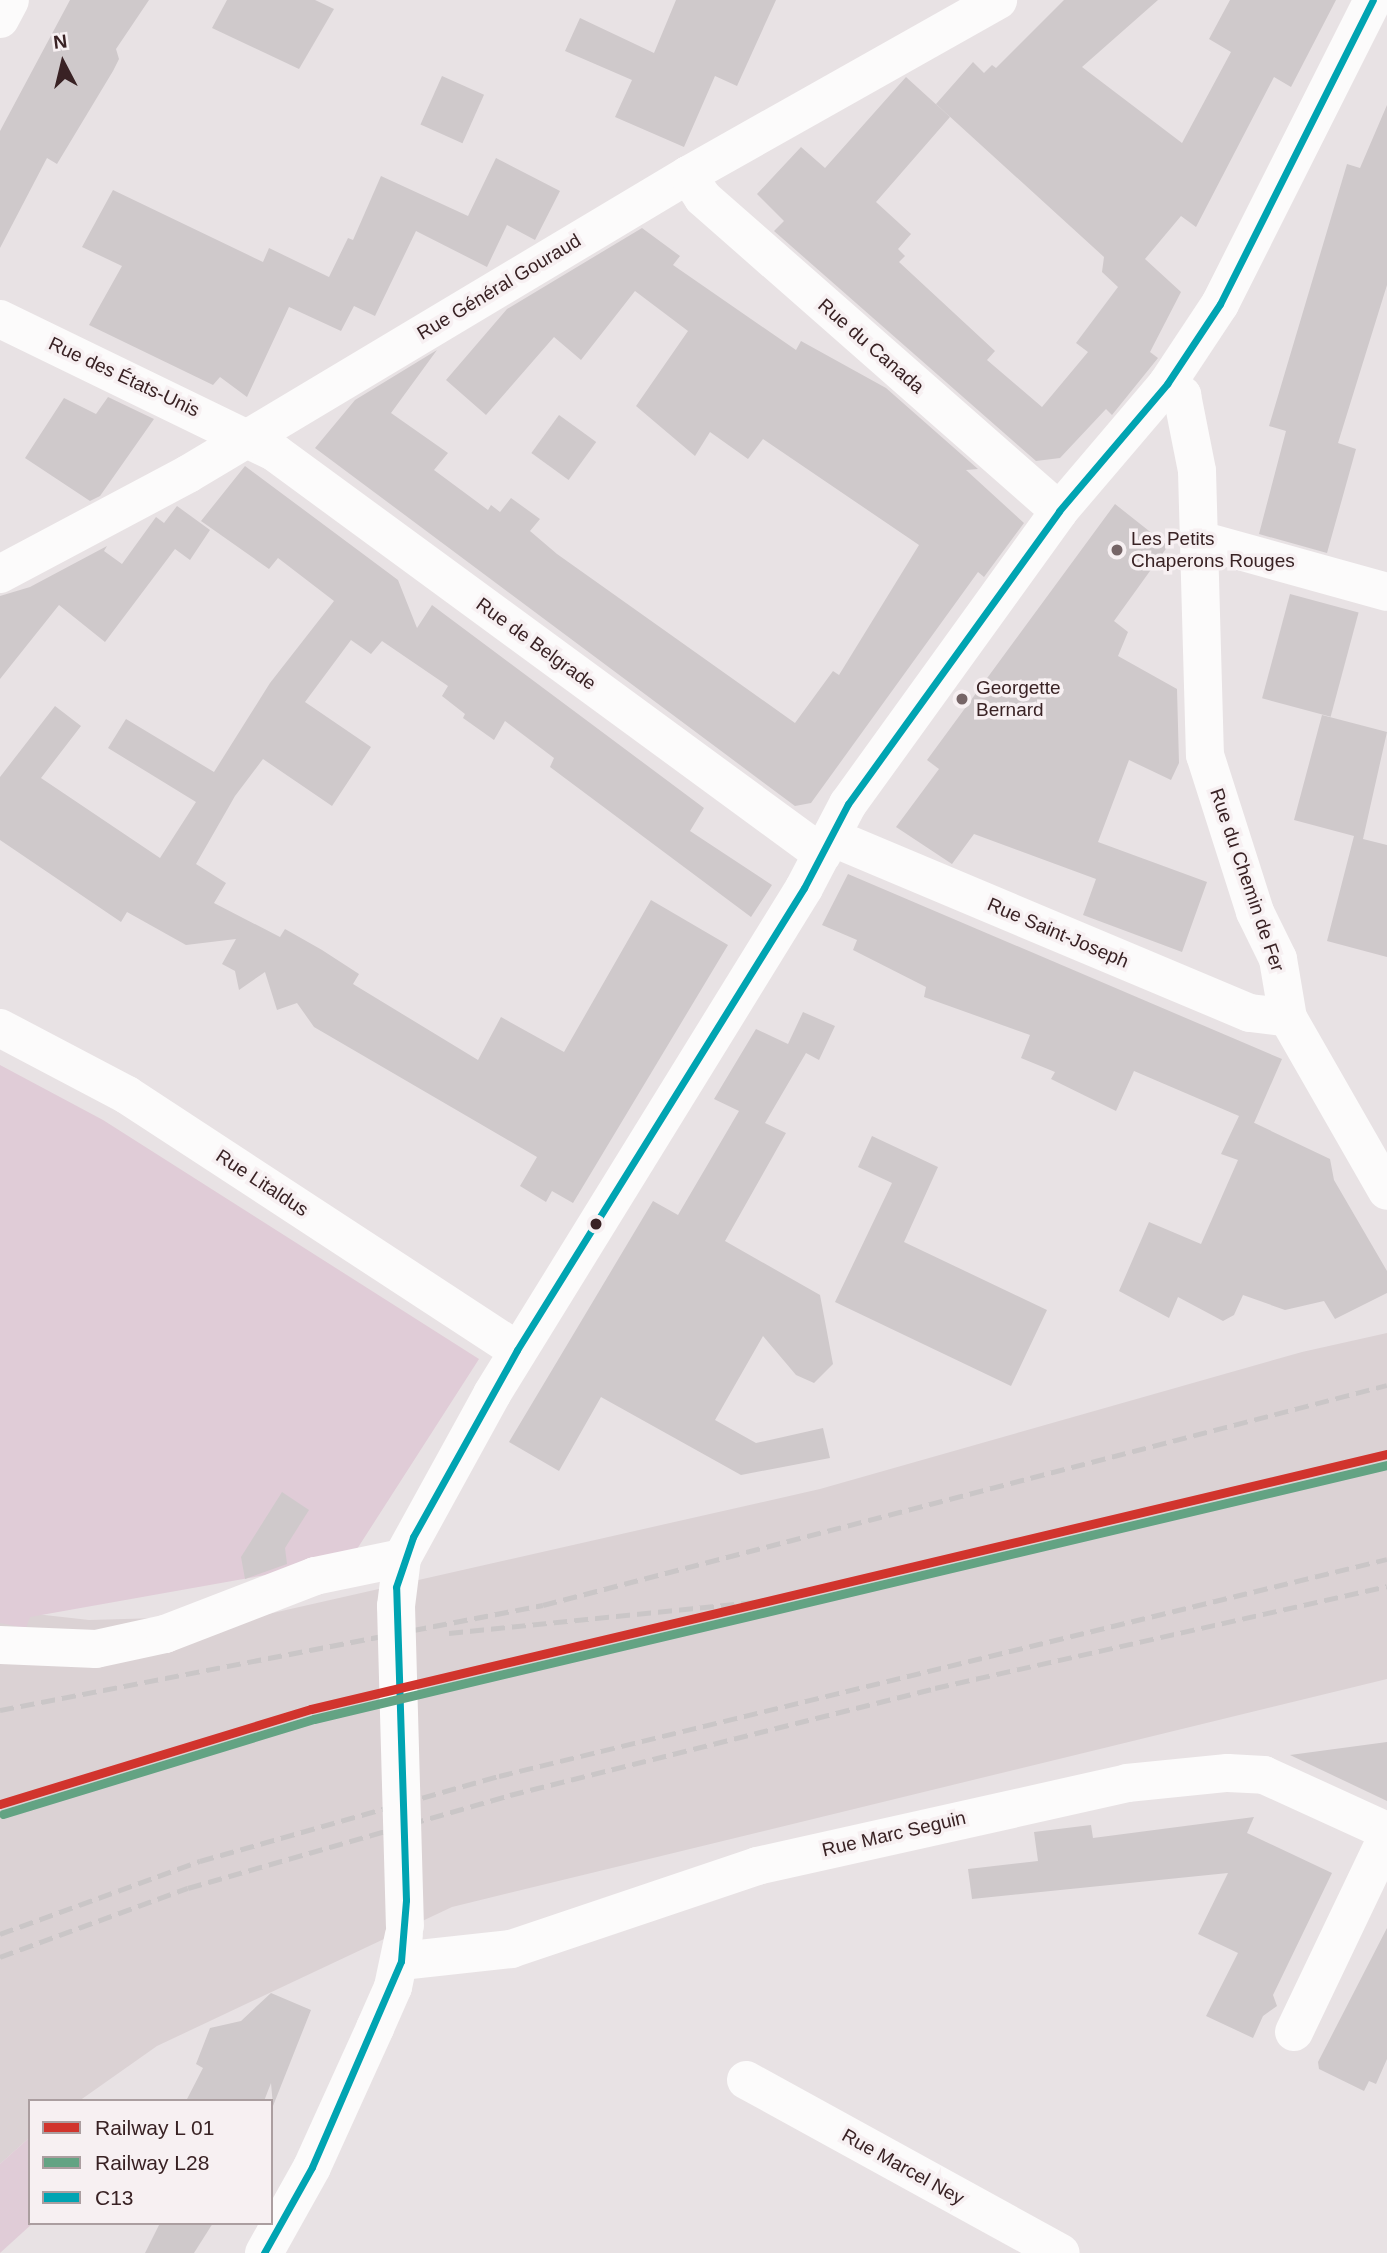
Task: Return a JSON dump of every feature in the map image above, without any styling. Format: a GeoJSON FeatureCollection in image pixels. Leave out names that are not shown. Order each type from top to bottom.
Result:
{"type":"FeatureCollection","features":[{"type":"Feature","properties":{"kind":"street"},"geometry":{"type":"LineString","coordinates":[[0,19],[10,0]]}},
{"type":"Feature","properties":{"kind":"street","name":"Rue Général Gouraud"},"geometry":{"type":"LineString","coordinates":[[0,574],[248,437],[688,175],[998,0]]}},
{"type":"Feature","properties":{"kind":"street"},"geometry":{"type":"LineString","coordinates":[[264,2253],[312,2167],[403,1943],[396,1606],[402,1558],[517,1350],[827,845],[848,804],[1059,511],[1167,384],[1220,304],[1373,0]]}},
{"type":"Feature","properties":{"kind":"street","name":"Rue du Canada"},"geometry":{"type":"LineString","coordinates":[[688,175],[703,198],[1059,511]]}},
{"type":"Feature","properties":{"kind":"street","name":"Rue des États-Unis"},"geometry":{"type":"LineString","coordinates":[[0,318],[248,437]]}},
{"type":"Feature","properties":{"kind":"street","name":"Rue du Chemin de Fer"},"geometry":{"type":"LineString","coordinates":[[1167,384],[1182,395],[1197,471],[1205,755],[1255,912],[1278,958],[1288,1018],[1387,1191]]}},
{"type":"Feature","properties":{"kind":"street","name":"Rue de Belgrade"},"geometry":{"type":"LineString","coordinates":[[248,437],[827,845]]}},
{"type":"Feature","properties":{"kind":"street"},"geometry":{"type":"LineString","coordinates":[[1200,540],[1387,592]]}},
{"type":"Feature","properties":{"kind":"street","name":"Rue Saint-Joseph"},"geometry":{"type":"LineString","coordinates":[[827,845],[1250,1013],[1288,1018]]}},
{"type":"Feature","properties":{"kind":"street","name":"Rue Litaldus"},"geometry":{"type":"LineString","coordinates":[[0,1028],[127,1096],[517,1350]]}},
{"type":"Feature","properties":{"kind":"street"},"geometry":{"type":"LineString","coordinates":[[0,1645],[96,1649],[165,1634],[315,1576],[402,1558]]}},
{"type":"Feature","properties":{"kind":"street","name":"Rue Marc Seguin"},"geometry":{"type":"LineString","coordinates":[[403,1943],[512,1949],[757,1866],[1127,1783],[1228,1773],[1264,1775],[1387,1831]]}},
{"type":"Feature","properties":{"kind":"street"},"geometry":{"type":"LineString","coordinates":[[1294,2032],[1387,1837]]}},
{"type":"Feature","properties":{"kind":"street","name":"Rue Marcel Ney"},"geometry":{"type":"LineString","coordinates":[[746,2080],[1061,2253]]}},
{"type":"Feature","properties":{"kind":"shaded area"},"geometry":{"type":"Polygon","coordinates":[[[0,1065],[103,1120],[479,1359],[350,1560],[30,1617],[26,1628],[0,1623],[0,1065]]]}},
{"type":"Feature","properties":{"kind":"shaded area"},"geometry":{"type":"Polygon","coordinates":[[[1387,1333],[1387,1679],[452,1907],[157,2046],[82,2099],[28,2099],[28,2139],[0,2164],[0,1610],[89,1620],[264,1615],[820,1489],[1302,1352],[1387,1333]]]}},
{"type":"Feature","properties":{"kind":"shaded area"},"geometry":{"type":"Polygon","coordinates":[[[28,2139],[28,2225],[31,2225],[0,2253],[0,2164],[28,2139]]]}},
{"type":"Feature","properties":{"kind":"building"},"geometry":{"type":"Polygon","coordinates":[[[70,0],[149,0],[116,49],[119,59],[113,71],[57,164],[47,158],[0,248],[0,131],[70,0]]]}},
{"type":"Feature","properties":{"kind":"building"},"geometry":{"type":"Polygon","coordinates":[[[227,0],[315,0],[334,9],[299,69],[212,28],[227,0]]]}},
{"type":"Feature","properties":{"kind":"building"},"geometry":{"type":"Polygon","coordinates":[[[676,0],[776,0],[737,86],[715,76],[684,147],[615,117],[632,80],[565,51],[580,18],[654,53],[676,0]]]}},
{"type":"Feature","properties":{"kind":"building"},"geometry":{"type":"Polygon","coordinates":[[[1064,0],[1158,0],[1082,67],[1182,143],[1231,52],[1209,39],[1230,0],[1336,0],[1291,87],[1274,77],[1196,227],[1181,216],[1145,259],[1181,292],[1150,352],[1158,358],[1112,415],[1106,409],[1060,458],[1036,461],[774,231],[784,221],[757,194],[801,147],[825,168],[906,77],[950,117],[876,202],[911,234],[898,249],[905,256],[899,262],[995,351],[987,360],[1042,407],[1088,352],[1076,343],[1118,287],[1102,272],[1104,257],[936,104],[973,62],[984,73],[992,65],[996,68],[1064,0]]]}},
{"type":"Feature","properties":{"kind":"building"},"geometry":{"type":"Polygon","coordinates":[[[442,76],[484,95],[462,143],[420,124],[442,76]]]}},
{"type":"Feature","properties":{"kind":"building"},"geometry":{"type":"Polygon","coordinates":[[[1387,105],[1387,285],[1338,443],[1356,449],[1327,553],[1259,534],[1286,431],[1269,426],[1347,164],[1360,168],[1387,105]]]}},
{"type":"Feature","properties":{"kind":"building"},"geometry":{"type":"Polygon","coordinates":[[[496,158],[560,191],[535,240],[507,225],[487,267],[416,231],[375,316],[354,306],[341,331],[289,307],[247,397],[220,377],[213,385],[89,325],[122,266],[82,247],[113,190],[263,262],[269,248],[329,277],[348,238],[353,240],[381,176],[468,216],[496,158]]]}},
{"type":"Feature","properties":{"kind":"building"},"geometry":{"type":"Polygon","coordinates":[[[642,228],[680,256],[673,265],[796,350],[801,341],[886,388],[978,469],[966,470],[1024,523],[984,577],[978,572],[811,803],[795,806],[315,448],[355,400],[437,350],[391,413],[448,453],[434,470],[488,510],[491,505],[500,512],[511,498],[540,519],[530,531],[557,554],[795,723],[833,671],[839,675],[919,545],[763,439],[748,459],[710,432],[695,456],[636,406],[688,331],[635,291],[581,360],[554,337],[486,415],[446,380],[507,309],[642,228]]]}},
{"type":"Feature","properties":{"kind":"building"},"geometry":{"type":"Polygon","coordinates":[[[108,397],[154,419],[100,496],[90,501],[25,458],[64,398],[96,414],[108,397]]]}},
{"type":"Feature","properties":{"kind":"building"},"geometry":{"type":"Polygon","coordinates":[[[559,415],[596,442],[569,480],[531,453],[559,415]]]}},
{"type":"Feature","properties":{"kind":"building"},"geometry":{"type":"Polygon","coordinates":[[[245,466],[398,580],[417,628],[432,605],[704,808],[690,831],[772,885],[751,917],[550,767],[554,758],[505,721],[494,740],[463,718],[465,714],[442,696],[448,686],[382,641],[371,654],[351,640],[305,702],[371,747],[332,806],[263,759],[235,796],[196,864],[226,883],[214,903],[280,937],[285,929],[322,950],[359,974],[353,984],[478,1060],[501,1017],[564,1052],[651,900],[728,945],[573,1203],[552,1191],[546,1202],[520,1186],[537,1157],[314,1027],[297,1003],[277,1010],[265,972],[239,990],[235,971],[222,964],[236,939],[186,945],[127,912],[121,922],[0,840],[0,777],[55,706],[81,726],[41,778],[160,858],[196,802],[108,748],[126,719],[214,772],[270,683],[334,601],[278,558],[269,569],[201,521],[245,466]]]}},
{"type":"Feature","properties":{"kind":"building"},"geometry":{"type":"Polygon","coordinates":[[[1115,504],[1168,546],[1114,621],[1128,632],[1118,656],[1177,689],[1179,763],[1171,780],[1129,760],[1098,842],[1207,882],[1182,952],[1083,915],[1096,879],[974,834],[952,864],[896,827],[939,769],[927,760],[1115,504]]]}},
{"type":"Feature","properties":{"kind":"building"},"geometry":{"type":"Polygon","coordinates":[[[177,506],[210,530],[190,560],[175,549],[105,642],[59,605],[0,679],[0,596],[30,587],[107,546],[104,551],[122,564],[156,517],[164,523],[177,506]]]}},
{"type":"Feature","properties":{"kind":"building"},"geometry":{"type":"Polygon","coordinates":[[[1290,594],[1359,612],[1331,717],[1262,698],[1290,594]]]}},
{"type":"Feature","properties":{"kind":"building"},"geometry":{"type":"Polygon","coordinates":[[[1322,715],[1387,732],[1363,839],[1387,845],[1387,957],[1327,941],[1354,836],[1294,820],[1322,715]]]}},
{"type":"Feature","properties":{"kind":"building"},"geometry":{"type":"Polygon","coordinates":[[[848,874],[1282,1059],[1254,1123],[1330,1159],[1334,1180],[1387,1271],[1387,1293],[1335,1319],[1324,1301],[1285,1310],[1243,1295],[1234,1315],[1223,1321],[1178,1297],[1169,1318],[1119,1291],[1149,1222],[1201,1244],[1238,1160],[1221,1154],[1239,1116],[1134,1071],[1116,1111],[1051,1079],[1055,1072],[1021,1058],[1030,1035],[924,997],[926,987],[853,950],[857,940],[822,925],[848,874]]]}},
{"type":"Feature","properties":{"kind":"building"},"geometry":{"type":"Polygon","coordinates":[[[803,1012],[835,1026],[819,1060],[806,1053],[765,1123],[786,1133],[725,1241],[820,1295],[833,1364],[814,1383],[796,1375],[763,1336],[715,1420],[756,1443],[823,1428],[830,1458],[741,1475],[601,1397],[559,1471],[509,1442],[653,1201],[678,1215],[739,1111],[714,1099],[756,1029],[788,1044],[803,1012]]]}},
{"type":"Feature","properties":{"kind":"building"},"geometry":{"type":"Polygon","coordinates":[[[872,1136],[938,1167],[904,1242],[1047,1310],[1011,1386],[835,1302],[892,1183],[858,1167],[872,1136]]]}},
{"type":"Feature","properties":{"kind":"building"},"geometry":{"type":"Polygon","coordinates":[[[282,1492],[309,1510],[285,1548],[287,1564],[245,1579],[241,1557],[282,1492]]]}},
{"type":"Feature","properties":{"kind":"building"},"geometry":{"type":"Polygon","coordinates":[[[1387,1742],[1387,1801],[1290,1755],[1387,1742]]]}},
{"type":"Feature","properties":{"kind":"building"},"geometry":{"type":"Polygon","coordinates":[[[1254,1817],[1247,1833],[1332,1873],[1273,1995],[1277,2006],[1263,2016],[1253,2038],[1206,2016],[1238,1953],[1198,1934],[1228,1873],[972,1899],[968,1869],[1038,1861],[1034,1832],[1091,1825],[1093,1838],[1254,1817]]]}},
{"type":"Feature","properties":{"kind":"building"},"geometry":{"type":"Polygon","coordinates":[[[1387,1928],[1387,2059],[1376,2084],[1369,2081],[1364,2091],[1319,2069],[1318,2062],[1387,1928]]]}},
{"type":"Feature","properties":{"kind":"building"},"geometry":{"type":"Polygon","coordinates":[[[271,1993],[311,2010],[273,2106],[271,2083],[265,2099],[187,2099],[203,2068],[196,2064],[210,2028],[241,2021],[271,1993]]]}},
{"type":"Feature","properties":{"kind":"building"},"geometry":{"type":"Polygon","coordinates":[[[159,2225],[212,2225],[194,2253],[145,2253],[159,2225]]]}},
{"type":"Feature","properties":{"kind":"railway"},"geometry":{"type":"LineString","coordinates":[[0,1710],[543,1605],[1387,1385]]}},
{"type":"Feature","properties":{"kind":"railway"},"geometry":{"type":"LineString","coordinates":[[0,1934],[200,1861],[499,1776],[1387,1559]]}},
{"type":"Feature","properties":{"kind":"railway"},"geometry":{"type":"LineString","coordinates":[[0,1957],[188,1888],[510,1795],[935,1688],[1387,1586]]}},
{"type":"Feature","properties":{"kind":"railway"},"geometry":{"type":"LineString","coordinates":[[449,1633],[785,1599]]}},
{"type":"Feature","properties":{"kind":"transit line","name":"C13"},"geometry":{"type":"LineString","coordinates":[[264,2253],[312,2167],[401,1961],[406,1900],[396,1587],[413,1537],[517,1350],[804,888],[848,804],[1059,511],[1167,384],[1220,304],[1373,0]]}},
{"type":"Feature","properties":{"kind":"transit line"},"geometry":{"type":"LineString","coordinates":[[0,1804],[311,1709],[1387,1454]]}},
{"type":"Feature","properties":{"kind":"rail line","name":"L28"},"geometry":{"type":"LineString","coordinates":[[3,1814],[314,1719],[1387,1465]]}},
{"type":"Feature","properties":{"kind":"place","name":"Les Petits Chaperons Rouges"},"geometry":{"type":"Point","coordinates":[1117,550]}},
{"type":"Feature","properties":{"kind":"place","name":"Georgette Bernard"},"geometry":{"type":"Point","coordinates":[962,699]}}]}
